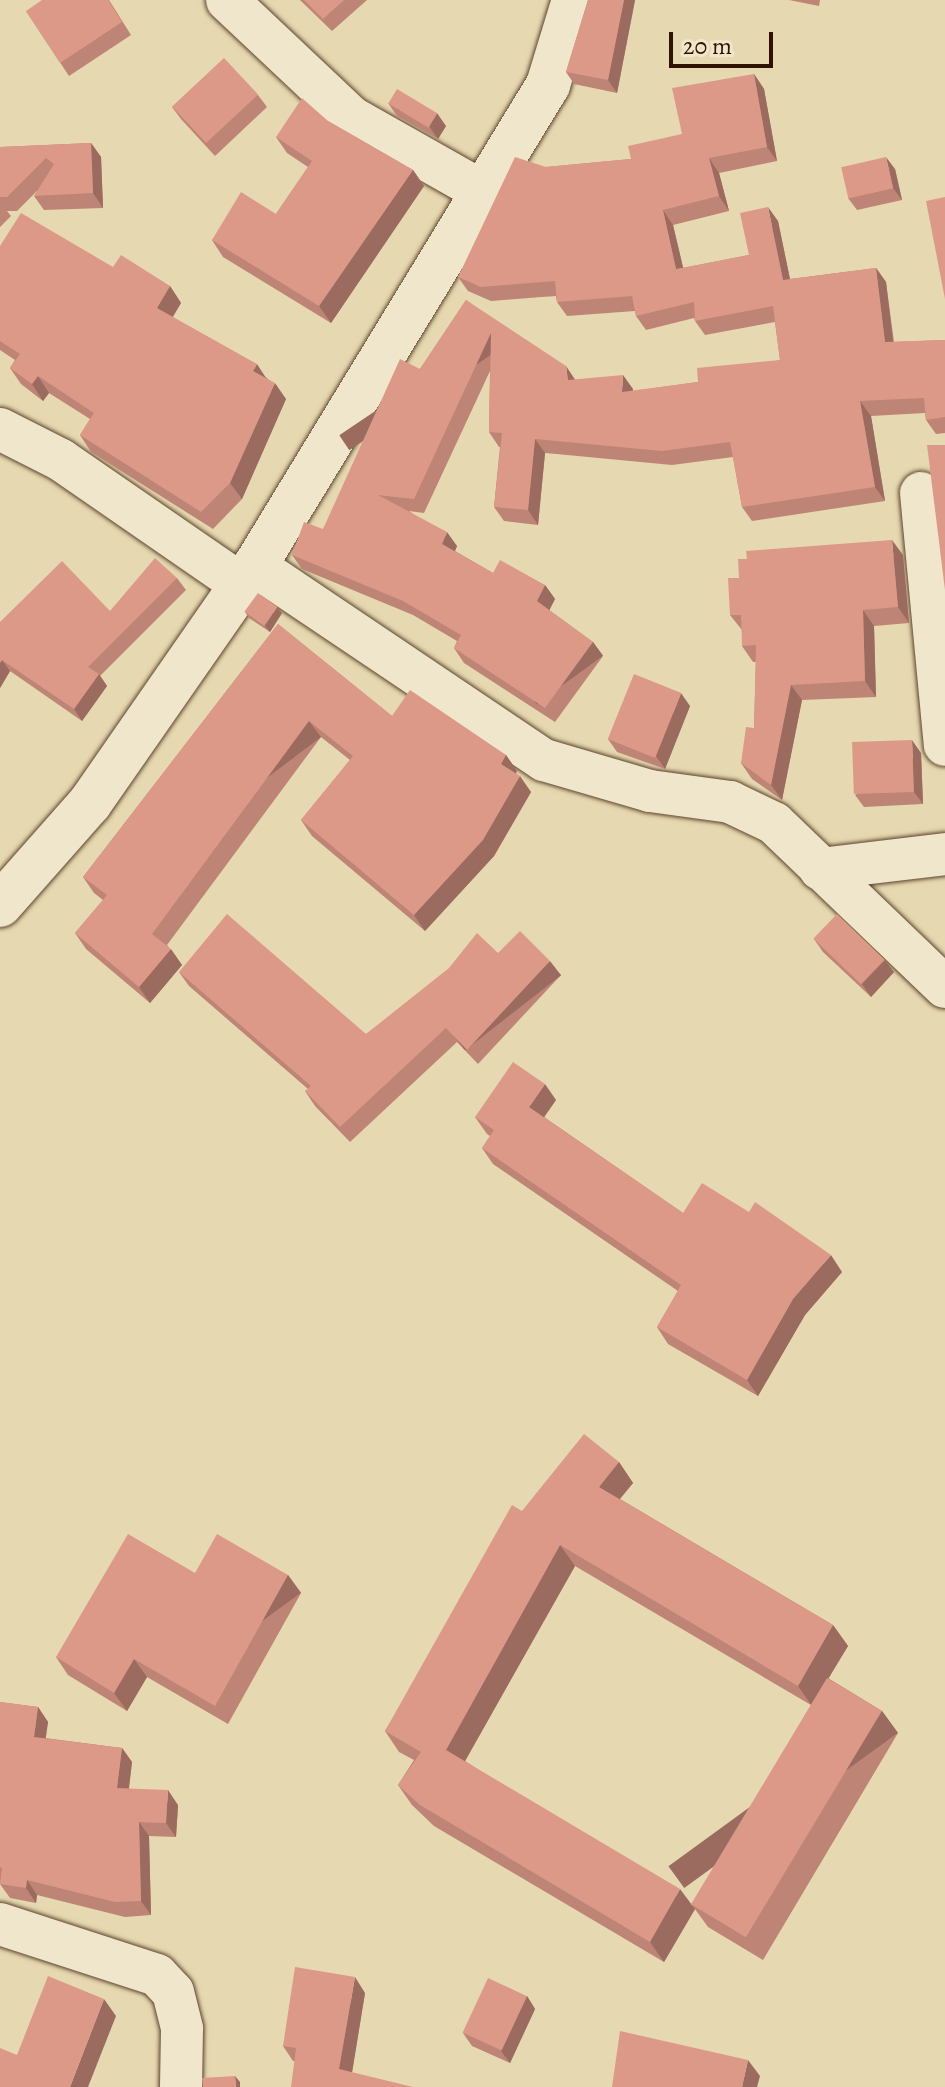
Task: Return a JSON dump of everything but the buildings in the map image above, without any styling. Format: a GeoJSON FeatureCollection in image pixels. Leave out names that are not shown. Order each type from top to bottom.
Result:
{"type":"FeatureCollection","features":[{"type":"Feature","properties":{"kind":"street"},"geometry":{"type":"LineString","coordinates":[[227,0],[351,117],[482,191]]}},
{"type":"Feature","properties":{"kind":"street"},"geometry":{"type":"LineString","coordinates":[[0,905],[90,803],[248,575],[548,85],[574,0]]}},
{"type":"Feature","properties":{"kind":"street"},"geometry":{"type":"LineString","coordinates":[[0,429],[61,460],[544,760],[650,791],[730,802],[774,823],[945,987]]}},
{"type":"Feature","properties":{"kind":"street"},"geometry":{"type":"LineString","coordinates":[[921,493],[945,745]]}},
{"type":"Feature","properties":{"kind":"street"},"geometry":{"type":"LineString","coordinates":[[820,869],[945,854]]}},
{"type":"Feature","properties":{"kind":"street"},"geometry":{"type":"LineString","coordinates":[[0,1924],[157,1975],[173,1992],[182,2029],[181,2087]]}}]}
